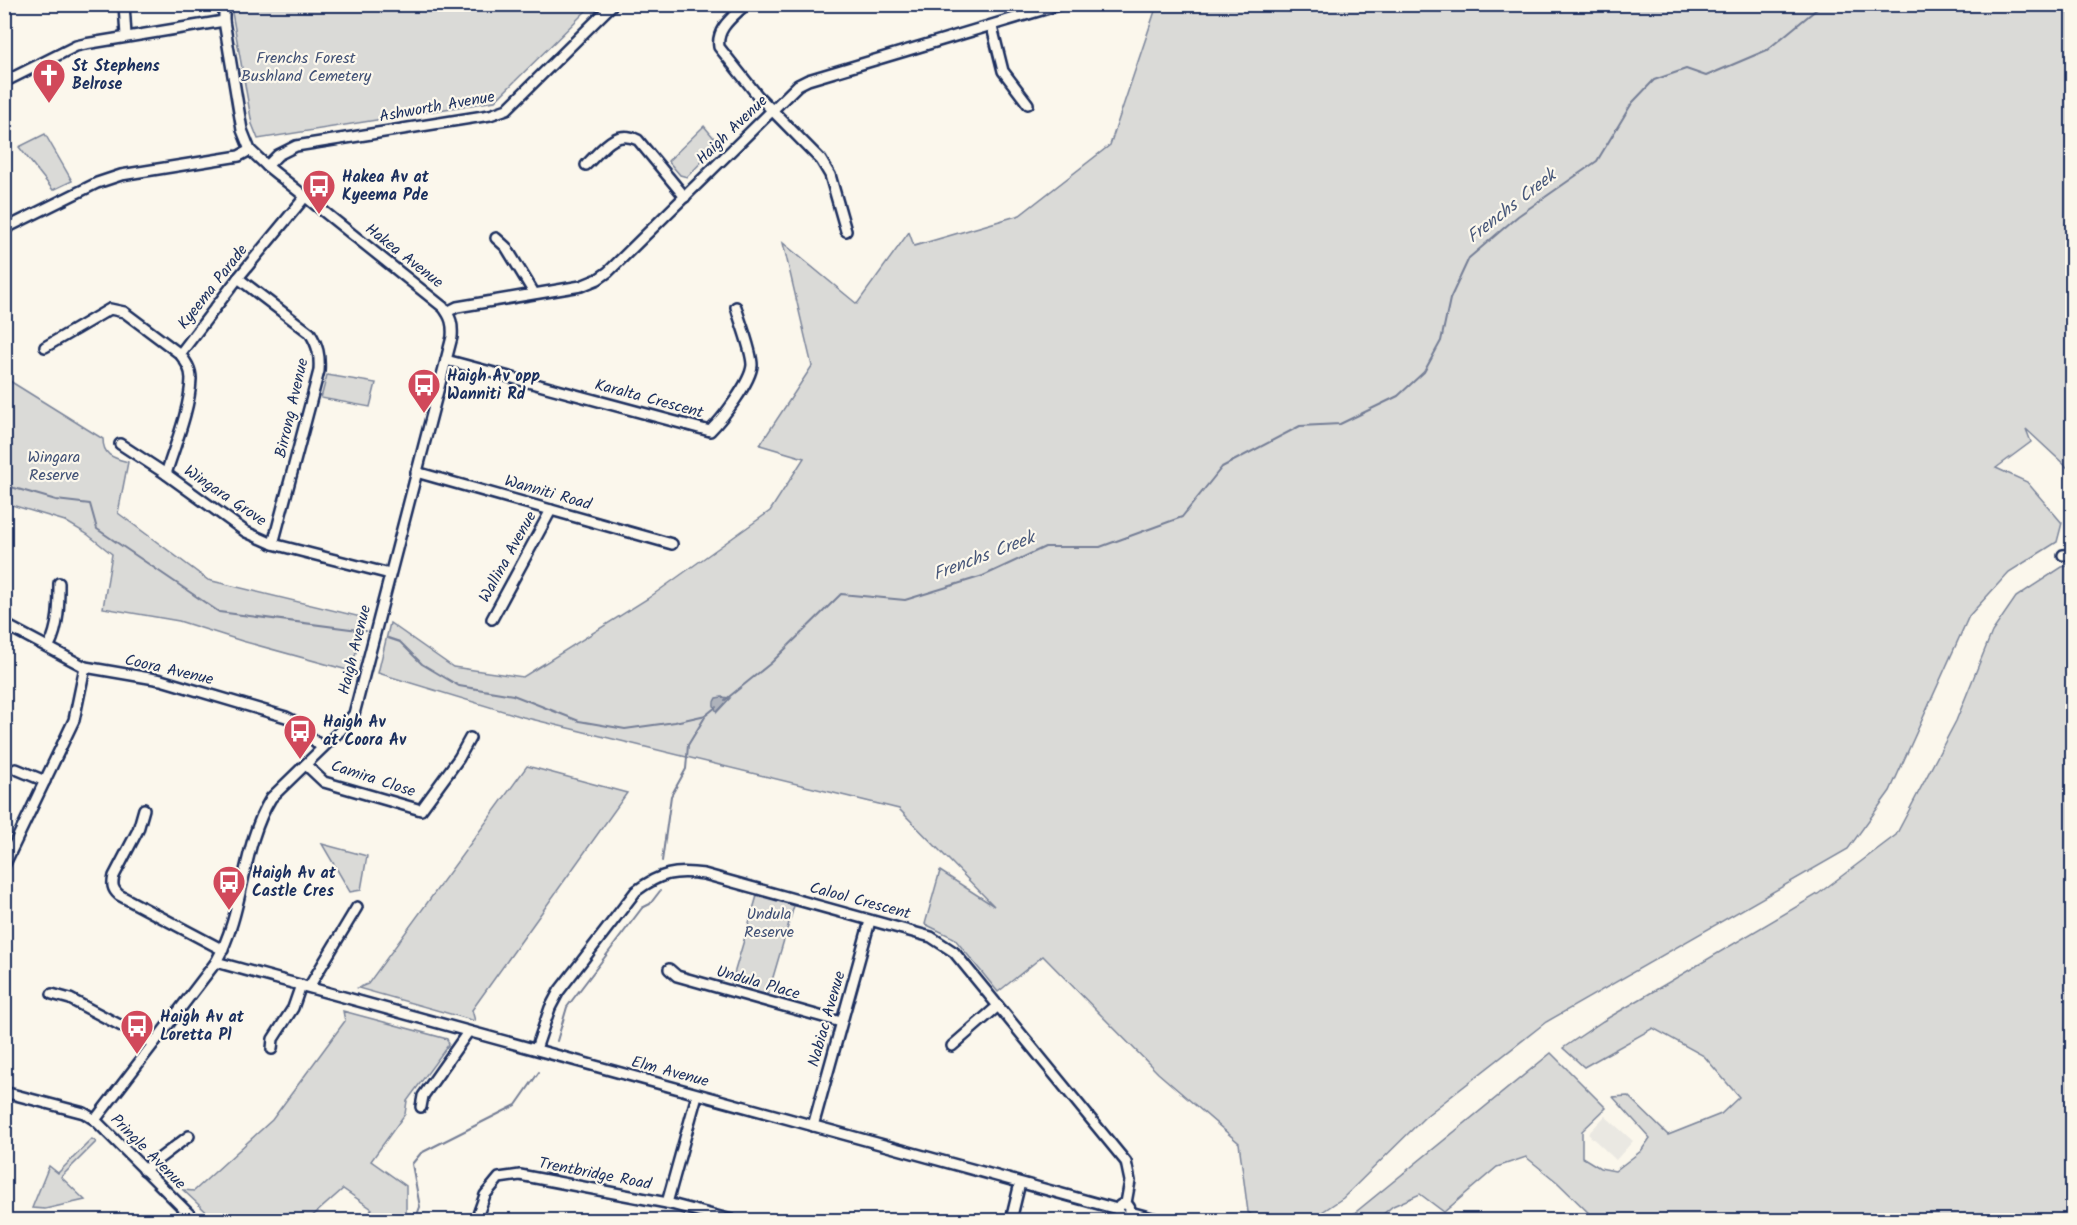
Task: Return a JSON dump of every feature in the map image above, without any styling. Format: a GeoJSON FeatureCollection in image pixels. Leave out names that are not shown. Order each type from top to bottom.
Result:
{"type":"FeatureCollection","features":[{"type":"Feature","properties":{"kind":"street"},"geometry":{"type":"LineString","coordinates":[[124,4],[126,36]]}},
{"type":"Feature","properties":{"kind":"street","name":"Hakea Avenue"},"geometry":{"type":"LineString","coordinates":[[224,4],[224,21],[242,130],[250,150],[305,197],[438,302],[447,312],[453,325]]}},
{"type":"Feature","properties":{"kind":"street","name":"Ashworth Avenue"},"geometry":{"type":"LineString","coordinates":[[267,166],[278,155],[296,146],[490,115],[507,110],[613,4]]}},
{"type":"Feature","properties":{"kind":"street"},"geometry":{"type":"LineString","coordinates":[[746,4],[721,29],[718,39],[719,47],[758,96],[821,160],[830,175],[846,231]]}},
{"type":"Feature","properties":{"kind":"street","name":"Haigh Avenue"},"geometry":{"type":"LineString","coordinates":[[447,312],[457,307],[581,286],[598,279],[608,272],[798,86],[808,80],[992,27],[1062,4]]}},
{"type":"Feature","properties":{"kind":"street"},"geometry":{"type":"LineString","coordinates":[[4,82],[76,46],[224,21]]}},
{"type":"Feature","properties":{"kind":"street"},"geometry":{"type":"LineString","coordinates":[[992,27],[1003,71],[1028,105]]}},
{"type":"Feature","properties":{"kind":"street"},"geometry":{"type":"LineString","coordinates":[[586,165],[617,137],[628,135],[638,140],[685,197]]}},
{"type":"Feature","properties":{"kind":"street"},"geometry":{"type":"LineString","coordinates":[[4,229],[97,183],[121,174],[239,156],[250,150]]}},
{"type":"Feature","properties":{"kind":"street","name":"Kyeema Parade"},"geometry":{"type":"LineString","coordinates":[[166,474],[185,413],[191,379],[189,366],[180,354],[238,278],[305,197]]}},
{"type":"Feature","properties":{"kind":"street"},"geometry":{"type":"LineString","coordinates":[[496,238],[506,247],[534,293]]}},
{"type":"Feature","properties":{"kind":"street","name":"Birrong Avenue"},"geometry":{"type":"LineString","coordinates":[[238,278],[309,333],[318,345],[320,357],[319,371],[273,544]]}},
{"type":"Feature","properties":{"kind":"street","name":"Karalta Crescent"},"geometry":{"type":"LineString","coordinates":[[446,360],[710,431],[722,420],[751,375],[752,363],[736,307]]}},
{"type":"Feature","properties":{"kind":"street"},"geometry":{"type":"LineString","coordinates":[[45,347],[110,309],[123,312],[180,354]]}},
{"type":"Feature","properties":{"kind":"street","name":"Haigh Avenue"},"geometry":{"type":"LineString","coordinates":[[95,1120],[223,950],[233,924],[263,810],[271,798],[354,714],[446,360],[453,325]]}},
{"type":"Feature","properties":{"kind":"street","name":"Wingara Grove"},"geometry":{"type":"LineString","coordinates":[[120,444],[246,532],[273,544],[390,574]]}},
{"type":"Feature","properties":{"kind":"street","name":"Wanniti Road"},"geometry":{"type":"LineString","coordinates":[[416,472],[672,544]]}},
{"type":"Feature","properties":{"kind":"street","name":"Wallina Avenue"},"geometry":{"type":"LineString","coordinates":[[492,619],[551,510]]}},
{"type":"Feature","properties":{"kind":"street"},"geometry":{"type":"LineString","coordinates":[[49,646],[53,639],[58,612],[59,583]]}},
{"type":"Feature","properties":{"kind":"street","name":"Coora Avenue"},"geometry":{"type":"LineString","coordinates":[[4,624],[85,667],[169,682],[286,717],[294,721],[322,748]]}},
{"type":"Feature","properties":{"kind":"street"},"geometry":{"type":"LineString","coordinates":[[4,866],[74,720],[85,667]]}},
{"type":"Feature","properties":{"kind":"street","name":"Camira Close"},"geometry":{"type":"LineString","coordinates":[[306,765],[324,782],[421,810],[459,758],[470,738]]}},
{"type":"Feature","properties":{"kind":"street"},"geometry":{"type":"LineString","coordinates":[[16,769],[45,781]]}},
{"type":"Feature","properties":{"kind":"street"},"geometry":{"type":"LineString","coordinates":[[144,809],[138,830],[114,876],[112,883],[114,891],[223,950]]}},
{"type":"Feature","properties":{"kind":"street","name":"Calool Crescent"},"geometry":{"type":"LineString","coordinates":[[536,1049],[558,992],[636,891],[651,880],[669,873],[704,874],[931,937],[954,952],[1126,1162],[1130,1181],[1128,1207]]}},
{"type":"Feature","properties":{"kind":"street"},"geometry":{"type":"LineString","coordinates":[[272,1049],[273,1039],[357,907]]}},
{"type":"Feature","properties":{"kind":"street","name":"Nabiac Avenue"},"geometry":{"type":"LineString","coordinates":[[813,1125],[870,921]]}},
{"type":"Feature","properties":{"kind":"street","name":"Elm Avenue"},"geometry":{"type":"LineString","coordinates":[[216,962],[1117,1209],[1122,1216],[1129,1214],[1128,1207]]}},
{"type":"Feature","properties":{"kind":"street","name":"Undula Place"},"geometry":{"type":"LineString","coordinates":[[669,969],[677,976],[842,1022]]}},
{"type":"Feature","properties":{"kind":"street"},"geometry":{"type":"LineString","coordinates":[[52,994],[70,999],[154,1043]]}},
{"type":"Feature","properties":{"kind":"street"},"geometry":{"type":"LineString","coordinates":[[951,1046],[998,1006]]}},
{"type":"Feature","properties":{"kind":"street"},"geometry":{"type":"LineString","coordinates":[[421,1107],[423,1096],[468,1032]]}},
{"type":"Feature","properties":{"kind":"street","name":"Pringle Avenue"},"geometry":{"type":"LineString","coordinates":[[4,1092],[84,1113],[95,1120],[195,1221]]}},
{"type":"Feature","properties":{"kind":"street"},"geometry":{"type":"LineString","coordinates":[[667,1203],[697,1095]]}},
{"type":"Feature","properties":{"kind":"street"},"geometry":{"type":"LineString","coordinates":[[144,1170],[189,1136]]}},
{"type":"Feature","properties":{"kind":"street","name":"Trentbridge Road"},"geometry":{"type":"LineString","coordinates":[[476,1221],[484,1195],[499,1178],[520,1175],[667,1203],[732,1221]]}},
{"type":"Feature","properties":{"kind":"street"},"geometry":{"type":"LineString","coordinates":[[1011,1221],[1020,1183]]}},
{"type":"Feature","properties":{"kind":"street"},"geometry":{"type":"LineString","coordinates":[[1128,1207],[1160,1221]]}},
{"type":"Feature","properties":{"kind":"shaded area"},"geometry":{"type":"Polygon","coordinates":[[[716,698],[730,698],[717,712],[714,702],[716,698]]]}},
{"type":"Feature","properties":{"kind":"shaded area"},"geometry":{"type":"Polygon","coordinates":[[[1605,1116],[1633,1141],[1616,1160],[1588,1134],[1605,1116]]]}},
{"type":"Feature","properties":{"kind":"green space","name":"Frenchs Forest Bushland Cemetery"},"geometry":{"type":"Polygon","coordinates":[[[592,4],[495,101],[258,139],[252,124],[232,5],[592,4]]]}},
{"type":"Feature","properties":{"kind":"green space"},"geometry":{"type":"Polygon","coordinates":[[[1157,5],[2072,5],[2072,475],[2070,470],[2026,429],[2031,442],[1996,468],[2027,482],[2062,523],[2057,542],[2009,572],[1969,616],[1890,791],[1848,849],[1546,1022],[1426,1116],[1343,1198],[1310,1220],[1258,1220],[1248,1212],[1239,1143],[1158,1073],[1043,956],[998,992],[954,938],[925,924],[940,871],[994,906],[899,809],[523,717],[378,673],[390,623],[453,667],[523,677],[647,599],[770,511],[804,458],[760,445],[812,366],[783,243],[857,304],[909,232],[914,246],[1020,215],[1110,145],[1157,5]]]}},
{"type":"Feature","properties":{"kind":"green space"},"geometry":{"type":"Polygon","coordinates":[[[704,126],[719,144],[687,177],[680,175],[668,161],[704,126]]]}},
{"type":"Feature","properties":{"kind":"green space"},"geometry":{"type":"Polygon","coordinates":[[[45,134],[72,181],[53,190],[19,147],[45,134]]]}},
{"type":"Feature","properties":{"kind":"green space"},"geometry":{"type":"Polygon","coordinates":[[[327,375],[376,383],[370,407],[321,398],[327,375]]]}},
{"type":"Feature","properties":{"kind":"green space","name":"Wingara Reserve"},"geometry":{"type":"Polygon","coordinates":[[[5,378],[103,439],[107,453],[128,462],[118,513],[208,580],[365,618],[351,671],[179,621],[103,608],[112,554],[87,534],[65,521],[5,503],[5,378]]]}},
{"type":"Feature","properties":{"kind":"green space"},"geometry":{"type":"Polygon","coordinates":[[[2072,565],[2072,1220],[1596,1220],[1557,1182],[1526,1157],[1497,1167],[1444,1212],[1420,1194],[1393,1206],[1376,1220],[1346,1220],[1551,1053],[1606,1108],[1582,1131],[1582,1157],[1600,1168],[1615,1171],[1641,1151],[1650,1138],[1613,1097],[1628,1096],[1668,1135],[1721,1114],[1739,1097],[1704,1056],[1653,1028],[1584,1067],[1563,1048],[1603,1021],[1818,894],[1896,835],[1956,721],[1992,632],[2016,597],[2062,567],[2072,565]]]}},
{"type":"Feature","properties":{"kind":"green space"},"geometry":{"type":"Polygon","coordinates":[[[527,766],[627,793],[472,1010],[475,1021],[358,988],[368,984],[527,766]]]}},
{"type":"Feature","properties":{"kind":"green space"},"geometry":{"type":"Polygon","coordinates":[[[322,844],[367,856],[361,890],[350,892],[322,844]]]}},
{"type":"Feature","properties":{"kind":"green space","name":"Undula Reserve"},"geometry":{"type":"Polygon","coordinates":[[[759,889],[796,899],[766,1001],[729,991],[759,889]]]}},
{"type":"Feature","properties":{"kind":"green space"},"geometry":{"type":"Polygon","coordinates":[[[343,1011],[447,1039],[449,1044],[407,1101],[405,1114],[371,1161],[406,1186],[406,1220],[387,1220],[377,1213],[372,1220],[365,1220],[372,1209],[343,1189],[308,1220],[215,1220],[183,1190],[194,1191],[272,1120],[345,1021],[343,1011]]]}},
{"type":"Feature","properties":{"kind":"green space"},"geometry":{"type":"Polygon","coordinates":[[[92,1139],[96,1142],[61,1177],[85,1200],[45,1209],[32,1208],[49,1166],[58,1173],[92,1139]]]}},
{"type":"Feature","properties":{"kind":"waterway","name":"Frenchs Creek"},"geometry":{"type":"LineString","coordinates":[[725,700],[771,663],[841,594],[905,600],[983,576],[1045,547],[1100,547],[1182,517],[1222,467],[1300,426],[1340,424],[1398,396],[1424,372],[1441,341],[1450,299],[1469,258],[1518,216],[1597,161],[1632,103],[1654,80],[1686,69],[1706,76],[1767,50],[1823,4]]}},
{"type":"Feature","properties":{"kind":"waterway"},"geometry":{"type":"LineString","coordinates":[[4,485],[56,500],[90,504],[97,529],[219,612],[366,631]]}},
{"type":"Feature","properties":{"kind":"waterway","name":"Frenchs Creek"},"geometry":{"type":"LineString","coordinates":[[388,638],[400,642],[422,664],[459,686],[513,695],[579,721],[625,729],[706,715],[716,707]]}},
{"type":"Feature","properties":{"kind":"waterway"},"geometry":{"type":"LineString","coordinates":[[662,861],[671,796],[686,769],[688,745],[705,717]]}},
{"type":"Feature","properties":{"kind":"waterway"},"geometry":{"type":"LineString","coordinates":[[557,1041],[567,1007],[642,908],[650,904],[660,891]]}},
{"type":"Feature","properties":{"kind":"waterway"},"geometry":{"type":"LineString","coordinates":[[415,1220],[420,1207],[412,1164],[421,1153],[516,1105],[539,1072]]}},
{"type":"Feature","properties":{"kind":"place","name":"St Stephens Belrose"},"geometry":{"type":"Point","coordinates":[49,104]}},
{"type":"Feature","properties":{"kind":"place","name":"Hakea Av at Kyeema Pde"},"geometry":{"type":"Point","coordinates":[319,215]}},
{"type":"Feature","properties":{"kind":"place","name":"Haigh Av opp Wanniti Rd"},"geometry":{"type":"Point","coordinates":[424,414]}},
{"type":"Feature","properties":{"kind":"place","name":"Haigh Av at Coora Av"},"geometry":{"type":"Point","coordinates":[300,760]}},
{"type":"Feature","properties":{"kind":"place","name":"Haigh Av at Castle Cres"},"geometry":{"type":"Point","coordinates":[229,911]}},
{"type":"Feature","properties":{"kind":"place","name":"Haigh Av at Loretta Pl"},"geometry":{"type":"Point","coordinates":[137,1055]}}]}
